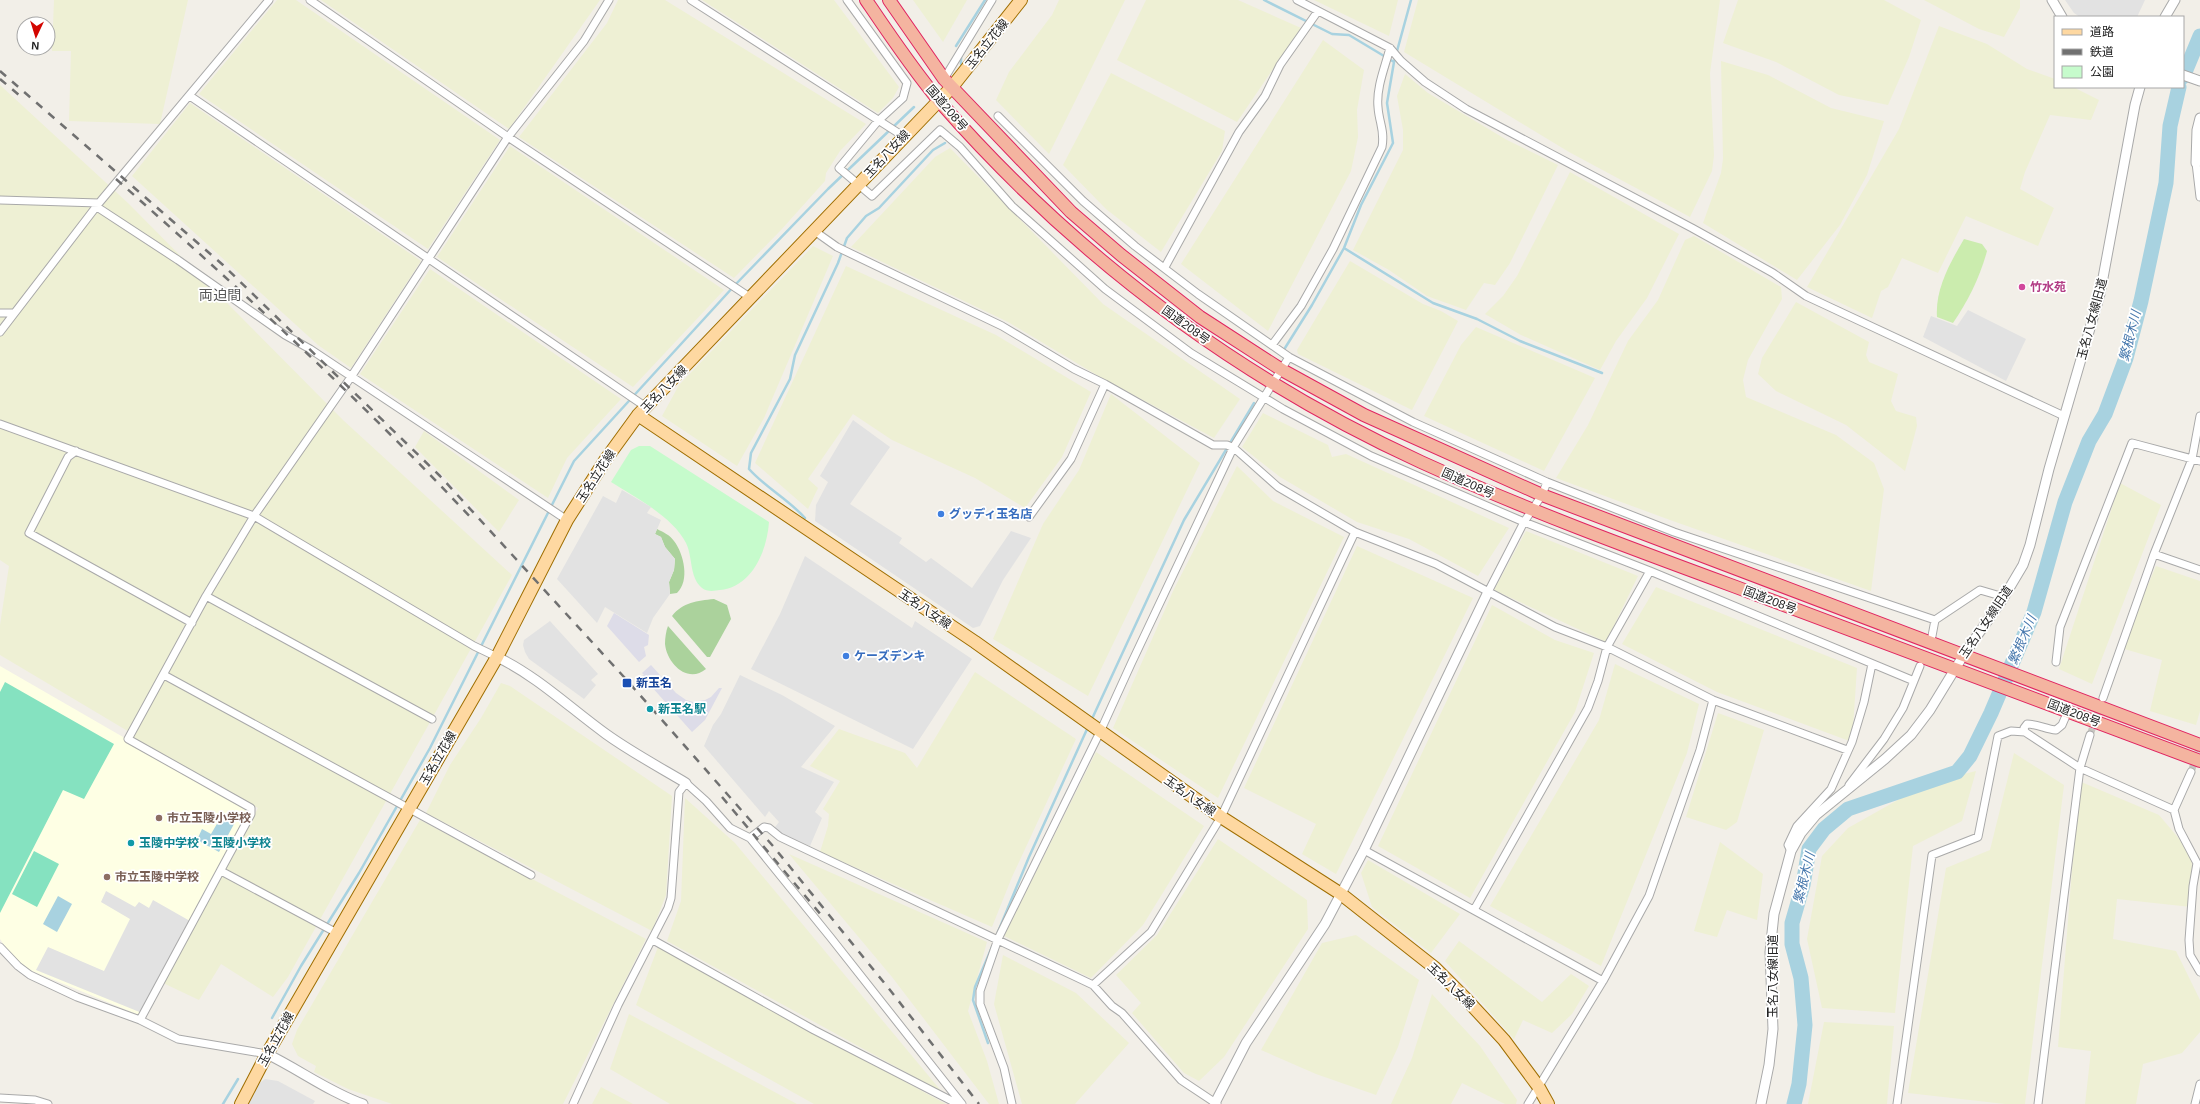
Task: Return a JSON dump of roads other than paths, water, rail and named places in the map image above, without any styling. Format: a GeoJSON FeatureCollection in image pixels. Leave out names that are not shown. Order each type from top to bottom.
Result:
{"type":"FeatureCollection","features":[{"type":"Feature","properties":{"kind":"highway","name":"国道208号"},"geometry":{"type":"LineString","coordinates":[[866,0],[938,99],[1025,193],[1111,269],[1191,330],[1274,384],[1418,461],[1533,511],[2200,761]]}},
{"type":"Feature","properties":{"kind":"highway","name":"国道208号"},"geometry":{"type":"LineString","coordinates":[[889,0],[948,83],[1071,212],[1121,255],[1200,317],[1282,370],[1364,415],[1542,495],[2200,745]]}},
{"type":"Feature","properties":{"kind":"main road","name":"玉名立花線"},"geometry":{"type":"LineString","coordinates":[[948,83],[1021,0]]}},
{"type":"Feature","properties":{"kind":"main road","name":"玉名八女線"},"geometry":{"type":"LineString","coordinates":[[948,83],[938,99],[859,184],[813,230],[751,298],[638,415],[975,642],[1220,817],[1341,894],[1435,968],[1461,994],[1504,1040],[1538,1086],[1548,1104]]}},
{"type":"Feature","properties":{"kind":"main road","name":"玉名立花線"},"geometry":{"type":"LineString","coordinates":[[241,1104],[333,931],[408,810],[497,657],[567,520],[606,460],[638,415]]}},
{"type":"Feature","properties":{"kind":"street"},"geometry":{"type":"LineString","coordinates":[[0,332],[98,205],[269,0]]}},
{"type":"Feature","properties":{"kind":"street"},"geometry":{"type":"LineString","coordinates":[[310,0],[508,137],[751,298]]}},
{"type":"Feature","properties":{"kind":"street"},"geometry":{"type":"LineString","coordinates":[[140,1020],[251,814],[251,808],[128,739],[206,596],[254,516],[351,377],[508,137],[584,41],[609,0]]}},
{"type":"Feature","properties":{"kind":"street"},"geometry":{"type":"LineString","coordinates":[[691,0],[903,136]]}},
{"type":"Feature","properties":{"kind":"street"},"geometry":{"type":"LineString","coordinates":[[847,0],[907,84],[903,98],[878,121],[839,168],[872,196],[940,130],[960,146],[1012,206],[1105,289],[1191,353],[1265,397],[1371,456],[1524,522],[1650,571],[1914,681]]}},
{"type":"Feature","properties":{"kind":"street"},"geometry":{"type":"LineString","coordinates":[[948,83],[992,0]]}},
{"type":"Feature","properties":{"kind":"street"},"geometry":{"type":"LineString","coordinates":[[1297,0],[1391,50],[1425,82],[1466,110],[1692,228],[1773,273],[1806,296],[2064,416]]}},
{"type":"Feature","properties":{"kind":"street"},"geometry":{"type":"LineString","coordinates":[[2052,0],[2061,16]]}},
{"type":"Feature","properties":{"kind":"street"},"geometry":{"type":"LineString","coordinates":[[2166,16],[2175,0]]}},
{"type":"Feature","properties":{"kind":"street"},"geometry":{"type":"LineString","coordinates":[[1165,267],[1239,132],[1266,96],[1280,65],[1318,11]]}},
{"type":"Feature","properties":{"kind":"street"},"geometry":{"type":"LineString","coordinates":[[1272,345],[1301,306],[1330,256],[1382,147],[1384,135],[1378,108],[1379,91],[1391,50]]}},
{"type":"Feature","properties":{"kind":"street"},"geometry":{"type":"LineString","coordinates":[[2184,75],[2199,81]]}},
{"type":"Feature","properties":{"kind":"street","name":"玉名八女線旧道"},"geometry":{"type":"LineString","coordinates":[[1761,1104],[1769,1065],[1773,1029],[1770,952],[1774,914],[1790,851],[1801,833],[1816,815],[1885,759],[1911,735],[1930,710],[1963,656],[2004,597],[2023,565],[2030,545],[2064,416],[2100,294],[2140,88]]}},
{"type":"Feature","properties":{"kind":"street"},"geometry":{"type":"LineString","coordinates":[[190,96],[646,406]]}},
{"type":"Feature","properties":{"kind":"street"},"geometry":{"type":"LineString","coordinates":[[998,116],[1083,201],[1135,246],[1165,267],[1198,294],[1289,357],[1413,422],[1547,482],[1674,532],[1935,620]]}},
{"type":"Feature","properties":{"kind":"street"},"geometry":{"type":"LineString","coordinates":[[2200,118],[2197,130],[2196,163],[2200,197]]}},
{"type":"Feature","properties":{"kind":"street"},"geometry":{"type":"LineString","coordinates":[[0,200],[98,205],[285,335],[310,349],[567,520]]}},
{"type":"Feature","properties":{"kind":"street"},"geometry":{"type":"LineString","coordinates":[[813,230],[837,247],[1002,326],[1074,369],[1105,384],[1213,445],[1227,445],[1234,448],[1278,488],[1355,532],[1436,564],[1555,627],[1607,647],[1713,700],[1847,750]]}},
{"type":"Feature","properties":{"kind":"street"},"geometry":{"type":"LineString","coordinates":[[0,313],[14,313]]}},
{"type":"Feature","properties":{"kind":"street"},"geometry":{"type":"LineString","coordinates":[[1012,1104],[1004,1068],[980,1004],[980,991],[998,939],[1100,732],[1165,591],[1234,448],[1289,357]]}},
{"type":"Feature","properties":{"kind":"street"},"geometry":{"type":"LineString","coordinates":[[1029,517],[1071,459],[1105,384]]}},
{"type":"Feature","properties":{"kind":"street"},"geometry":{"type":"LineString","coordinates":[[2103,698],[2154,554],[2192,459],[2200,416]]}},
{"type":"Feature","properties":{"kind":"street"},"geometry":{"type":"LineString","coordinates":[[0,424],[254,516],[474,646],[514,665],[548,688],[606,734],[686,783],[706,801],[730,828],[750,838],[961,1103]]}},
{"type":"Feature","properties":{"kind":"street"},"geometry":{"type":"LineString","coordinates":[[2056,662],[2060,626],[2132,443],[2200,461]]}},
{"type":"Feature","properties":{"kind":"street"},"geometry":{"type":"LineString","coordinates":[[76,451],[68,457],[29,533],[192,623]]}},
{"type":"Feature","properties":{"kind":"street"},"geometry":{"type":"LineString","coordinates":[[750,838],[764,827],[769,828],[780,837],[1093,985],[1112,1006],[1122,1013],[1181,1080],[1216,1104],[1246,1043],[1325,924],[1341,894],[1364,850],[1488,592],[1524,522],[1533,511],[1542,495],[1547,482]]}},
{"type":"Feature","properties":{"kind":"street"},"geometry":{"type":"LineString","coordinates":[[1093,985],[1151,932],[1220,817],[1355,532]]}},
{"type":"Feature","properties":{"kind":"street"},"geometry":{"type":"LineString","coordinates":[[2154,554],[2200,570]]}},
{"type":"Feature","properties":{"kind":"street"},"geometry":{"type":"LineString","coordinates":[[1474,910],[1588,708],[1598,681],[1607,647],[1650,571]]}},
{"type":"Feature","properties":{"kind":"street"},"geometry":{"type":"LineString","coordinates":[[1932,636],[1935,620],[1980,590],[2004,597]]}},
{"type":"Feature","properties":{"kind":"street"},"geometry":{"type":"LineString","coordinates":[[206,596],[432,719]]}},
{"type":"Feature","properties":{"kind":"street"},"geometry":{"type":"LineString","coordinates":[[1790,851],[1788,845],[1797,826],[1831,788],[1847,750],[1852,742],[1864,702],[1872,664]]}},
{"type":"Feature","properties":{"kind":"street"},"geometry":{"type":"LineString","coordinates":[[1842,794],[1884,739],[1903,708],[1920,666]]}},
{"type":"Feature","properties":{"kind":"street"},"geometry":{"type":"LineString","coordinates":[[164,675],[408,810],[531,875]]}},
{"type":"Feature","properties":{"kind":"street"},"geometry":{"type":"LineString","coordinates":[[1528,1104],[1603,981],[1649,896],[1700,750],[1713,700]]}},
{"type":"Feature","properties":{"kind":"street"},"geometry":{"type":"LineString","coordinates":[[2025,732],[2024,728],[2027,724],[2036,724],[2045,729],[2056,730],[2062,725],[2068,711]]}},
{"type":"Feature","properties":{"kind":"street"},"geometry":{"type":"LineString","coordinates":[[1897,1104],[1932,855],[1978,837],[1998,736],[2011,731],[2025,732],[2080,768],[2174,810]]}},
{"type":"Feature","properties":{"kind":"street"},"geometry":{"type":"LineString","coordinates":[[2038,1104],[2080,768],[2090,735]]}},
{"type":"Feature","properties":{"kind":"street"},"geometry":{"type":"LineString","coordinates":[[2191,772],[2174,810],[2179,829],[2199,864],[2193,886],[2190,955],[2200,972]]}},
{"type":"Feature","properties":{"kind":"street"},"geometry":{"type":"LineString","coordinates":[[573,1104],[618,1004],[653,940],[671,898],[679,792],[686,783]]}},
{"type":"Feature","properties":{"kind":"street"},"geometry":{"type":"LineString","coordinates":[[1364,850],[1603,981]]}},
{"type":"Feature","properties":{"kind":"street"},"geometry":{"type":"LineString","coordinates":[[221,871],[333,931]]}},
{"type":"Feature","properties":{"kind":"street"},"geometry":{"type":"LineString","coordinates":[[653,940],[814,1030],[954,1102],[961,1103]]}},
{"type":"Feature","properties":{"kind":"street"},"geometry":{"type":"LineString","coordinates":[[0,947],[18,966],[30,975],[77,997],[140,1020],[178,1038],[267,1054],[296,1068],[328,1089],[363,1104]]}},
{"type":"Feature","properties":{"kind":"street"},"geometry":{"type":"LineString","coordinates":[[2195,1104],[2200,1084]]}},
{"type":"Feature","properties":{"kind":"street"},"geometry":{"type":"LineString","coordinates":[[0,1098],[35,1100],[48,1104]]}},
{"type":"Feature","properties":{"kind":"water"},"geometry":{"type":"Polygon","coordinates":[[[221,817],[234,824],[219,852],[197,840],[202,829],[211,834],[221,817]]]}},
{"type":"Feature","properties":{"kind":"water"},"geometry":{"type":"Polygon","coordinates":[[[58,896],[72,904],[57,932],[43,924],[58,896]]]}},
{"type":"Feature","properties":{"kind":"waterway"},"geometry":{"type":"LineString","coordinates":[[956,46],[985,0]]}},
{"type":"Feature","properties":{"kind":"waterway"},"geometry":{"type":"LineString","coordinates":[[1264,0],[1332,34],[1349,35],[1394,62]]}},
{"type":"Feature","properties":{"kind":"waterway"},"geometry":{"type":"LineString","coordinates":[[1285,348],[1312,305],[1344,248],[1361,205],[1393,143],[1387,103],[1394,62],[1411,0]]}},
{"type":"Feature","properties":{"kind":"waterway","name":"繁根木川"},"geometry":{"type":"LineString","coordinates":[[2184,75],[2200,36]]}},
{"type":"Feature","properties":{"kind":"waterway"},"geometry":{"type":"LineString","coordinates":[[961,55],[961,64]]}},
{"type":"Feature","properties":{"kind":"waterway","name":"繁根木川"},"geometry":{"type":"LineString","coordinates":[[1794,1104],[1799,1084],[1805,1025],[1801,978],[1792,944],[1792,923],[1803,885],[1809,849],[1824,829],[1848,809],[1957,772],[1970,756],[1991,713],[2034,612],[2065,502],[2089,441],[2105,414],[2126,358],[2141,301],[2166,183],[2170,126],[2179,88]]}},
{"type":"Feature","properties":{"kind":"waterway"},"geometry":{"type":"LineString","coordinates":[[272,1018],[301,966],[359,873],[430,748],[574,461],[735,285],[828,189],[914,107]]}},
{"type":"Feature","properties":{"kind":"waterway"},"geometry":{"type":"LineString","coordinates":[[805,518],[749,469],[751,453],[790,379],[795,355],[838,263],[847,238],[866,216],[879,208],[933,150],[945,143]]}},
{"type":"Feature","properties":{"kind":"waterway"},"geometry":{"type":"LineString","coordinates":[[1344,248],[1433,303],[1477,319],[1520,341],[1602,373]]}},
{"type":"Feature","properties":{"kind":"waterway"},"geometry":{"type":"LineString","coordinates":[[1091,721],[1184,520],[1254,403]]}},
{"type":"Feature","properties":{"kind":"waterway"},"geometry":{"type":"LineString","coordinates":[[998,932],[1029,857],[1088,727]]}},
{"type":"Feature","properties":{"kind":"waterway"},"geometry":{"type":"LineString","coordinates":[[988,1043],[973,1000],[975,987],[992,947]]}},
{"type":"Feature","properties":{"kind":"waterway"},"geometry":{"type":"LineString","coordinates":[[223,1104],[238,1079]]}},
{"type":"Feature","properties":{"kind":"tunnel"},"geometry":{"type":"LineString","coordinates":[[2090,735],[2101,704]]}},
{"type":"Feature","properties":{"kind":"tunnel"},"geometry":{"type":"LineString","coordinates":[[2191,772],[2200,746]]}},
{"type":"Feature","properties":{"kind":"railway"},"geometry":{"type":"LineString","coordinates":[[0,71],[223,265],[440,476],[624,677],[773,846],[890,990],[979,1104]]}},
{"type":"Feature","properties":{"kind":"railway"},"geometry":{"type":"LineString","coordinates":[[0,79],[19,95]]}},
{"type":"Feature","properties":{"kind":"railway"},"geometry":{"type":"LineString","coordinates":[[116,179],[299,345],[431,475],[473,520]]}},
{"type":"Feature","properties":{"kind":"railway"},"geometry":{"type":"LineString","coordinates":[[722,797],[822,916]]}},
{"type":"Feature","properties":{"kind":"place","name":"竹水苑"},"geometry":{"type":"Point","coordinates":[2022,287]}},
{"type":"Feature","properties":{"kind":"place","name":"グッディ玉名店"},"geometry":{"type":"Point","coordinates":[941,514]}},
{"type":"Feature","properties":{"kind":"place","name":"ケーズデンキ"},"geometry":{"type":"Point","coordinates":[846,656]}},
{"type":"Feature","properties":{"kind":"place","name":"新玉名"},"geometry":{"type":"Point","coordinates":[627,683]}},
{"type":"Feature","properties":{"kind":"place","name":"新玉名駅"},"geometry":{"type":"Point","coordinates":[650,709]}},
{"type":"Feature","properties":{"kind":"place","name":"市立玉陵小学校"},"geometry":{"type":"Point","coordinates":[159,818]}},
{"type":"Feature","properties":{"kind":"place","name":"玉陵中学校・玉陵小学校"},"geometry":{"type":"Point","coordinates":[131,843]}},
{"type":"Feature","properties":{"kind":"place","name":"市立玉陵中学校"},"geometry":{"type":"Point","coordinates":[107,877]}},
{"type":"Feature","properties":{"kind":"district","name":"両迫間"},"geometry":{"type":"Point","coordinates":[220,295]}}]}
